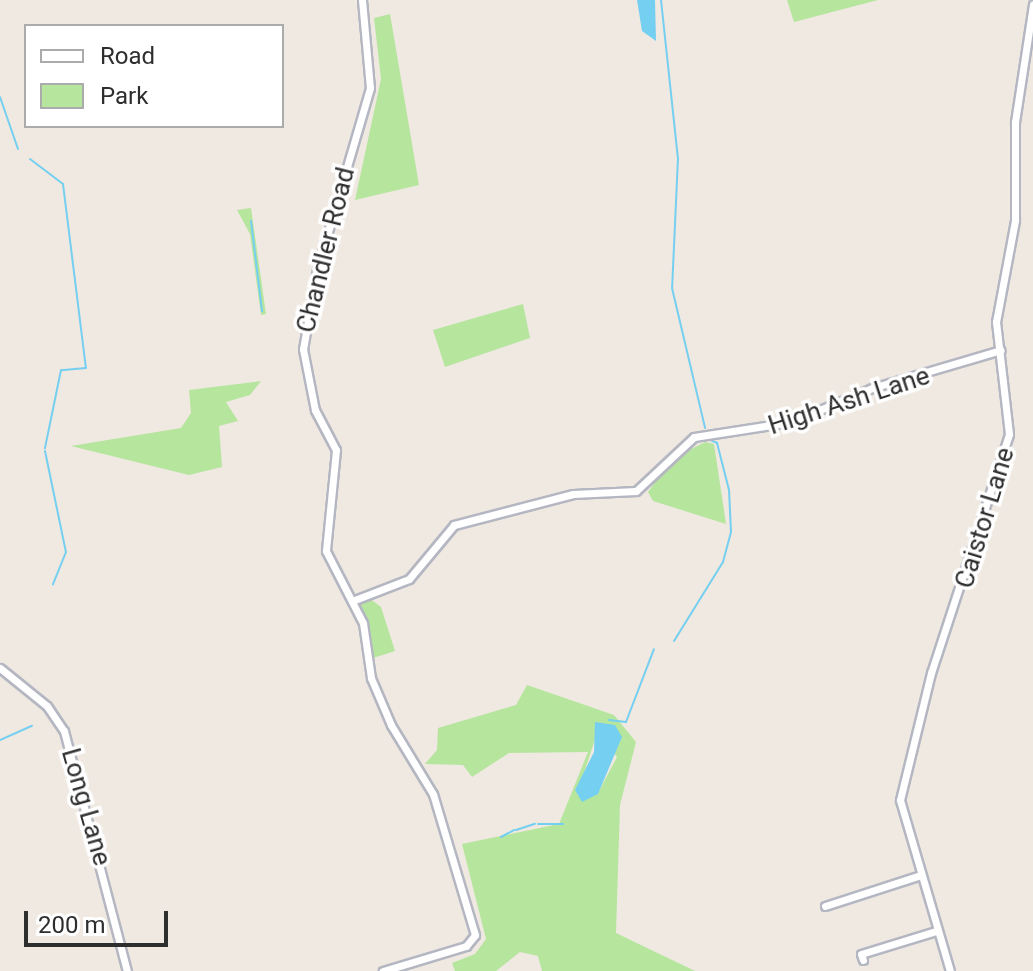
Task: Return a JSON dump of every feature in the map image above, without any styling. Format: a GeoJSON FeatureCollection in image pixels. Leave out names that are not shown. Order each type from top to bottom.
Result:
{"type":"FeatureCollection","features":[{"type":"Feature","properties":{"kind":"street","name":"Chandler Road"},"geometry":{"type":"LineString","coordinates":[[362,0],[370,88],[317,269],[303,349],[310,395],[336,450],[326,558],[352,601],[380,698],[441,815],[475,935],[466,946],[383,971]]}},
{"type":"Feature","properties":{"kind":"street","name":"Caistor Lane"},"geometry":{"type":"LineString","coordinates":[[950,971],[918,876],[900,800],[931,673],[1006,455],[1010,394],[996,322],[1015,220],[1015,122],[1033,4]]}},
{"type":"Feature","properties":{"kind":"street","name":"High Ash Lane"},"geometry":{"type":"LineString","coordinates":[[352,601],[409,579],[454,525],[573,494],[636,491],[694,437],[791,422],[872,388],[1001,350]]}},
{"type":"Feature","properties":{"kind":"street","name":"Long Lane"},"geometry":{"type":"LineString","coordinates":[[0,668],[47,706],[64,731],[127,971]]}},
{"type":"Feature","properties":{"kind":"street"},"geometry":{"type":"LineString","coordinates":[[825,906],[918,876]]}},
{"type":"Feature","properties":{"kind":"street"},"geometry":{"type":"LineString","coordinates":[[861,954],[936,931]]}},
{"type":"Feature","properties":{"kind":"green space"},"geometry":{"type":"Polygon","coordinates":[[[787,0],[878,0],[794,22],[787,0]]]}},
{"type":"Feature","properties":{"kind":"green space"},"geometry":{"type":"Polygon","coordinates":[[[390,14],[419,185],[355,200],[381,79],[374,18],[390,14]]]}},
{"type":"Feature","properties":{"kind":"green space"},"geometry":{"type":"Polygon","coordinates":[[[251,208],[266,314],[261,315],[250,234],[237,210],[251,208]]]}},
{"type":"Feature","properties":{"kind":"green space"},"geometry":{"type":"Polygon","coordinates":[[[523,304],[530,338],[445,367],[433,330],[523,304]]]}},
{"type":"Feature","properties":{"kind":"green space"},"geometry":{"type":"Polygon","coordinates":[[[261,381],[250,395],[226,402],[238,421],[219,426],[222,467],[189,475],[71,446],[181,428],[191,413],[189,390],[261,381]]]}},
{"type":"Feature","properties":{"kind":"green space"},"geometry":{"type":"Polygon","coordinates":[[[705,442],[714,444],[726,524],[653,501],[648,492],[672,459],[705,442]]]}},
{"type":"Feature","properties":{"kind":"green space"},"geometry":{"type":"Polygon","coordinates":[[[369,598],[381,607],[395,651],[373,658],[357,604],[369,598]]]}},
{"type":"Feature","properties":{"kind":"green space"},"geometry":{"type":"Polygon","coordinates":[[[527,685],[614,715],[636,742],[620,805],[616,933],[695,971],[542,971],[538,956],[520,952],[496,971],[455,971],[452,963],[475,954],[486,939],[462,844],[559,824],[588,752],[509,753],[472,777],[463,765],[425,764],[437,750],[438,728],[516,705],[527,685]],[[597,733],[577,795],[587,797],[595,784],[593,794],[599,791],[617,757],[597,733]]]}},
{"type":"Feature","properties":{"kind":"water"},"geometry":{"type":"Polygon","coordinates":[[[637,0],[655,0],[656,41],[642,31],[637,0]]]}},
{"type":"Feature","properties":{"kind":"water"},"geometry":{"type":"Polygon","coordinates":[[[595,722],[615,725],[622,737],[598,794],[582,802],[575,790],[594,752],[595,722]]]}},
{"type":"Feature","properties":{"kind":"waterway"},"geometry":{"type":"LineString","coordinates":[[661,0],[678,158],[672,288],[705,428]]}},
{"type":"Feature","properties":{"kind":"waterway"},"geometry":{"type":"LineString","coordinates":[[0,97],[18,149]]}},
{"type":"Feature","properties":{"kind":"waterway"},"geometry":{"type":"LineString","coordinates":[[30,159],[63,184],[86,368],[61,370],[45,448]]}},
{"type":"Feature","properties":{"kind":"waterway"},"geometry":{"type":"LineString","coordinates":[[251,221],[262,311]]}},
{"type":"Feature","properties":{"kind":"waterway"},"geometry":{"type":"LineString","coordinates":[[674,641],[723,562],[731,532],[729,490],[717,443],[706,438]]}},
{"type":"Feature","properties":{"kind":"waterway"},"geometry":{"type":"LineString","coordinates":[[45,451],[66,552],[53,585]]}},
{"type":"Feature","properties":{"kind":"waterway"},"geometry":{"type":"LineString","coordinates":[[609,720],[626,722],[654,649]]}},
{"type":"Feature","properties":{"kind":"waterway"},"geometry":{"type":"LineString","coordinates":[[0,740],[32,726]]}},
{"type":"Feature","properties":{"kind":"waterway"},"geometry":{"type":"LineString","coordinates":[[516,830],[535,824]]}},
{"type":"Feature","properties":{"kind":"waterway"},"geometry":{"type":"LineString","coordinates":[[538,824],[563,824]]}},
{"type":"Feature","properties":{"kind":"waterway"},"geometry":{"type":"LineString","coordinates":[[501,837],[514,830]]}}]}
